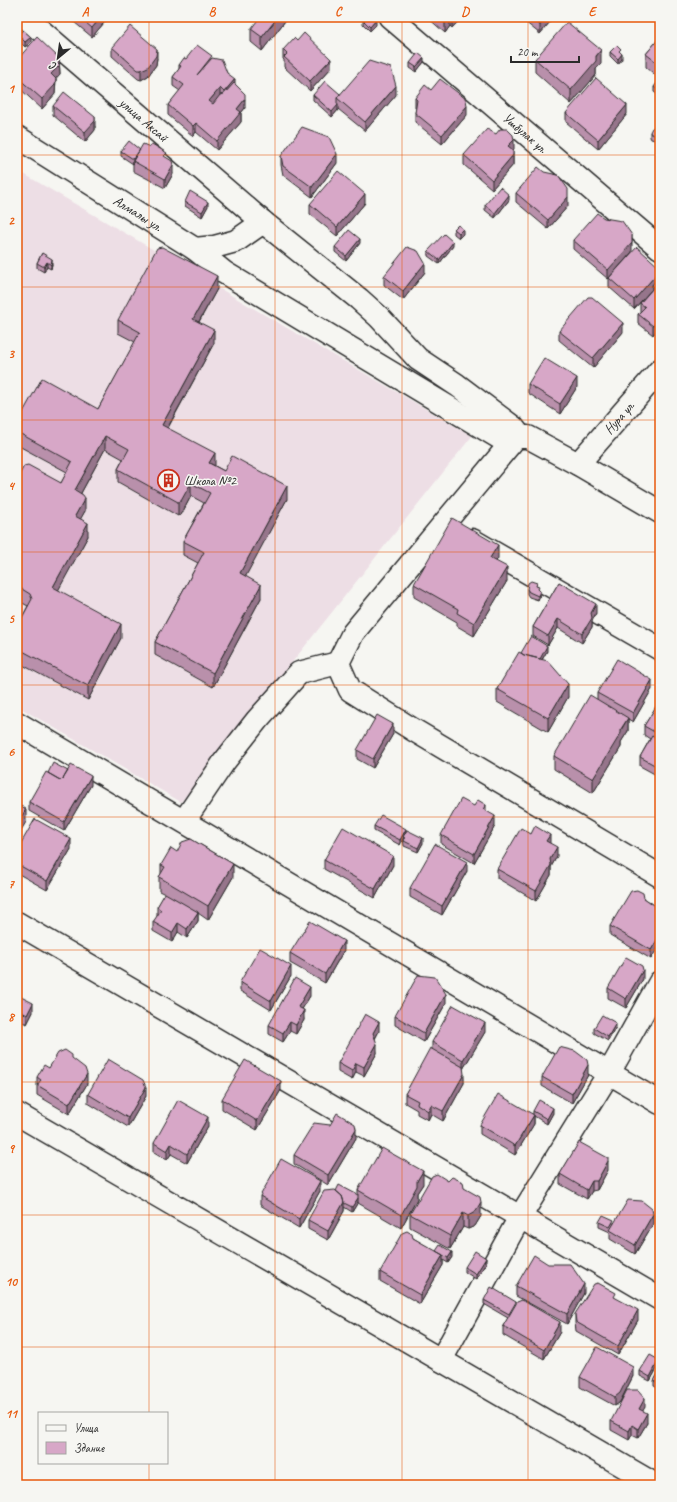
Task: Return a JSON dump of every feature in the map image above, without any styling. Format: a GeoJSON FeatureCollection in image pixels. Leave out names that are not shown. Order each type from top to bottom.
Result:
{"type":"FeatureCollection","features":[{"type":"Feature","properties":{"kind":"street","name":"улица Аксай"},"geometry":{"type":"LineString","coordinates":[[25,17],[263,222],[360,299],[418,359],[457,385],[513,428],[515,440]]}},
{"type":"Feature","properties":{"kind":"street","name":"Ушбулак ул."},"geometry":{"type":"LineString","coordinates":[[390,17],[660,248]]}},
{"type":"Feature","properties":{"kind":"street","name":"Алмалы ул."},"geometry":{"type":"LineString","coordinates":[[17,137],[195,249],[225,273],[515,440]]}},
{"type":"Feature","properties":{"kind":"street"},"geometry":{"type":"LineString","coordinates":[[195,249],[214,247],[236,241],[263,222]]}},
{"type":"Feature","properties":{"kind":"street","name":"Нура ул."},"geometry":{"type":"LineString","coordinates":[[578,464],[660,370]]}},
{"type":"Feature","properties":{"kind":"street"},"geometry":{"type":"LineString","coordinates":[[184,821],[224,762],[257,720],[299,673],[338,663],[353,633],[515,440],[528,437],[578,464],[660,512]]}},
{"type":"Feature","properties":{"kind":"street"},"geometry":{"type":"LineString","coordinates":[[444,524],[660,649]]}},
{"type":"Feature","properties":{"kind":"street"},"geometry":{"type":"LineString","coordinates":[[338,663],[350,690],[412,729],[660,876]]}},
{"type":"Feature","properties":{"kind":"street"},"geometry":{"type":"LineString","coordinates":[[17,723],[660,1103]]}},
{"type":"Feature","properties":{"kind":"street"},"geometry":{"type":"LineString","coordinates":[[17,923],[660,1299]]}},
{"type":"Feature","properties":{"kind":"street"},"geometry":{"type":"LineString","coordinates":[[441,1360],[520,1217],[609,1074],[660,982]]}},
{"type":"Feature","properties":{"kind":"street"},"geometry":{"type":"LineString","coordinates":[[17,1114],[656,1485]]}},
{"type":"Feature","properties":{"kind":"shaded area"},"geometry":{"type":"Polygon","coordinates":[[[17,170],[472,436],[181,802],[17,706],[17,170]]]}},
{"type":"Feature","properties":{"kind":"building"},"geometry":{"type":"Polygon","coordinates":[[[79,17],[101,17],[92,28],[79,17]]]}},
{"type":"Feature","properties":{"kind":"building"},"geometry":{"type":"Polygon","coordinates":[[[260,17],[278,17],[262,37],[251,29],[260,17]]]}},
{"type":"Feature","properties":{"kind":"building"},"geometry":{"type":"Polygon","coordinates":[[[365,17],[373,17],[376,20],[370,27],[363,20],[365,17]]]}},
{"type":"Feature","properties":{"kind":"building"},"geometry":{"type":"Polygon","coordinates":[[[437,17],[450,17],[445,23],[437,17]]]}},
{"type":"Feature","properties":{"kind":"building"},"geometry":{"type":"Polygon","coordinates":[[[530,17],[547,17],[540,25],[530,17]]]}},
{"type":"Feature","properties":{"kind":"building"},"geometry":{"type":"Polygon","coordinates":[[[567,22],[601,50],[596,56],[596,61],[571,90],[535,59],[567,22]]]}},
{"type":"Feature","properties":{"kind":"building"},"geometry":{"type":"Polygon","coordinates":[[[130,26],[157,49],[156,56],[148,67],[141,70],[138,70],[112,47],[130,26]]]}},
{"type":"Feature","properties":{"kind":"building"},"geometry":{"type":"Polygon","coordinates":[[[23,30],[31,37],[25,42],[18,35],[23,30]]]}},
{"type":"Feature","properties":{"kind":"building"},"geometry":{"type":"Polygon","coordinates":[[[304,33],[331,59],[310,81],[284,57],[287,54],[283,50],[294,38],[297,41],[304,33]]]}},
{"type":"Feature","properties":{"kind":"building"},"geometry":{"type":"Polygon","coordinates":[[[37,37],[59,58],[56,61],[60,65],[51,74],[56,79],[55,85],[42,99],[17,77],[17,60],[37,37]]]}},
{"type":"Feature","properties":{"kind":"building"},"geometry":{"type":"Polygon","coordinates":[[[660,37],[660,65],[646,54],[660,37]]]}},
{"type":"Feature","properties":{"kind":"building"},"geometry":{"type":"Polygon","coordinates":[[[197,45],[212,56],[197,75],[212,58],[222,60],[227,73],[235,79],[224,92],[220,88],[209,101],[213,104],[220,95],[224,94],[234,83],[245,94],[245,99],[237,109],[241,112],[217,141],[196,123],[193,126],[168,105],[184,85],[173,77],[181,66],[179,65],[184,58],[186,59],[197,45]]]}},
{"type":"Feature","properties":{"kind":"building"},"geometry":{"type":"Polygon","coordinates":[[[617,45],[621,49],[619,51],[622,54],[618,59],[610,52],[617,45]]]}},
{"type":"Feature","properties":{"kind":"building"},"geometry":{"type":"Polygon","coordinates":[[[418,53],[424,58],[416,67],[410,63],[418,53]]]}},
{"type":"Feature","properties":{"kind":"building"},"geometry":{"type":"Polygon","coordinates":[[[369,61],[391,68],[396,86],[365,122],[337,98],[369,61]]]}},
{"type":"Feature","properties":{"kind":"building"},"geometry":{"type":"Polygon","coordinates":[[[596,78],[627,105],[598,140],[566,113],[596,78]]]}},
{"type":"Feature","properties":{"kind":"building"},"geometry":{"type":"Polygon","coordinates":[[[440,79],[466,99],[467,106],[442,135],[415,113],[417,100],[415,98],[425,85],[431,90],[440,79]]]}},
{"type":"Feature","properties":{"kind":"building"},"geometry":{"type":"Polygon","coordinates":[[[659,80],[660,81],[660,92],[654,87],[659,80]]]}},
{"type":"Feature","properties":{"kind":"building"},"geometry":{"type":"Polygon","coordinates":[[[325,81],[340,94],[337,98],[338,105],[332,112],[313,95],[325,81]]]}},
{"type":"Feature","properties":{"kind":"building"},"geometry":{"type":"Polygon","coordinates":[[[64,92],[95,117],[95,121],[85,132],[53,106],[64,92]]]}},
{"type":"Feature","properties":{"kind":"building"},"geometry":{"type":"Polygon","coordinates":[[[302,127],[329,137],[337,154],[312,187],[283,166],[281,156],[302,127]]]}},
{"type":"Feature","properties":{"kind":"building"},"geometry":{"type":"Polygon","coordinates":[[[655,127],[658,132],[655,135],[651,134],[650,132],[652,128],[655,127]]]}},
{"type":"Feature","properties":{"kind":"building"},"geometry":{"type":"Polygon","coordinates":[[[487,129],[496,134],[500,129],[507,129],[513,135],[514,140],[508,146],[513,150],[513,155],[492,180],[464,155],[487,129]]]}},
{"type":"Feature","properties":{"kind":"building"},"geometry":{"type":"Polygon","coordinates":[[[129,141],[140,150],[133,159],[121,151],[129,141]]]}},
{"type":"Feature","properties":{"kind":"building"},"geometry":{"type":"Polygon","coordinates":[[[143,144],[150,147],[152,144],[167,153],[164,156],[172,161],[173,165],[165,179],[133,161],[143,144]]]}},
{"type":"Feature","properties":{"kind":"building"},"geometry":{"type":"Polygon","coordinates":[[[538,167],[544,172],[558,175],[568,189],[568,197],[548,220],[516,193],[538,167]]]}},
{"type":"Feature","properties":{"kind":"building"},"geometry":{"type":"Polygon","coordinates":[[[338,171],[365,194],[337,227],[310,204],[338,171]]]}},
{"type":"Feature","properties":{"kind":"building"},"geometry":{"type":"Polygon","coordinates":[[[500,187],[509,195],[495,213],[485,205],[500,187]]]}},
{"type":"Feature","properties":{"kind":"building"},"geometry":{"type":"Polygon","coordinates":[[[190,191],[208,202],[202,212],[185,202],[190,191]]]}},
{"type":"Feature","properties":{"kind":"building"},"geometry":{"type":"Polygon","coordinates":[[[597,213],[604,218],[622,221],[632,235],[632,243],[608,270],[573,240],[597,213]]]}},
{"type":"Feature","properties":{"kind":"building"},"geometry":{"type":"Polygon","coordinates":[[[458,225],[463,229],[459,233],[454,229],[458,225]]]}},
{"type":"Feature","properties":{"kind":"building"},"geometry":{"type":"Polygon","coordinates":[[[349,230],[360,239],[346,256],[335,247],[349,230]]]}},
{"type":"Feature","properties":{"kind":"building"},"geometry":{"type":"Polygon","coordinates":[[[444,234],[453,242],[439,260],[428,251],[444,234]]]}},
{"type":"Feature","properties":{"kind":"building","name":"Школа №2"},"geometry":{"type":"Polygon","coordinates":[[[162,247],[217,276],[193,319],[214,330],[162,425],[215,453],[209,463],[224,471],[232,456],[287,486],[240,573],[261,585],[213,673],[155,642],[204,552],[183,541],[210,493],[191,483],[181,501],[178,502],[118,469],[129,449],[105,436],[75,490],[85,498],[75,516],[88,523],[53,587],[121,624],[88,686],[17,648],[17,627],[32,599],[30,594],[17,586],[17,479],[24,466],[28,465],[61,483],[72,462],[17,432],[17,423],[42,378],[98,409],[140,332],[118,320],[157,248],[162,247]]]}},
{"type":"Feature","properties":{"kind":"building"},"geometry":{"type":"Polygon","coordinates":[[[407,247],[418,251],[425,263],[403,291],[384,276],[407,247]]]}},
{"type":"Feature","properties":{"kind":"building"},"geometry":{"type":"Polygon","coordinates":[[[637,247],[660,268],[660,270],[634,300],[609,278],[637,247]]]}},
{"type":"Feature","properties":{"kind":"building"},"geometry":{"type":"Polygon","coordinates":[[[42,253],[52,259],[51,265],[47,262],[44,267],[37,263],[42,253]]]}},
{"type":"Feature","properties":{"kind":"building"},"geometry":{"type":"Polygon","coordinates":[[[660,275],[660,318],[653,326],[638,314],[645,307],[640,303],[654,287],[652,285],[660,275]]]}},
{"type":"Feature","properties":{"kind":"building"},"geometry":{"type":"Polygon","coordinates":[[[588,297],[592,297],[623,323],[593,358],[559,331],[588,297]]]}},
{"type":"Feature","properties":{"kind":"building"},"geometry":{"type":"Polygon","coordinates":[[[544,358],[577,378],[560,404],[528,384],[544,358]]]}},
{"type":"Feature","properties":{"kind":"building"},"geometry":{"type":"Polygon","coordinates":[[[452,518],[498,545],[490,558],[507,567],[474,623],[457,613],[458,609],[414,584],[452,518]]]}},
{"type":"Feature","properties":{"kind":"building"},"geometry":{"type":"Polygon","coordinates":[[[531,581],[537,583],[536,586],[539,587],[538,589],[540,591],[538,596],[529,592],[527,589],[528,583],[531,581]]]}},
{"type":"Feature","properties":{"kind":"building"},"geometry":{"type":"Polygon","coordinates":[[[559,582],[596,604],[591,613],[592,618],[582,634],[558,619],[548,636],[533,627],[559,582]]]}},
{"type":"Feature","properties":{"kind":"building"},"geometry":{"type":"Polygon","coordinates":[[[531,636],[547,646],[540,659],[521,653],[531,636]]]}},
{"type":"Feature","properties":{"kind":"building"},"geometry":{"type":"Polygon","coordinates":[[[519,652],[524,655],[548,661],[568,684],[548,718],[497,689],[519,652]]]}},
{"type":"Feature","properties":{"kind":"building"},"geometry":{"type":"Polygon","coordinates":[[[617,659],[652,680],[633,713],[597,693],[617,659]]]}},
{"type":"Feature","properties":{"kind":"building"},"geometry":{"type":"Polygon","coordinates":[[[590,695],[628,718],[621,729],[621,733],[593,779],[554,756],[590,695]]]}},
{"type":"Feature","properties":{"kind":"building"},"geometry":{"type":"Polygon","coordinates":[[[660,700],[660,735],[644,726],[660,700]]]}},
{"type":"Feature","properties":{"kind":"building"},"geometry":{"type":"Polygon","coordinates":[[[377,715],[393,724],[373,759],[357,750],[377,715]]]}},
{"type":"Feature","properties":{"kind":"building"},"geometry":{"type":"Polygon","coordinates":[[[652,736],[660,741],[660,768],[640,757],[652,736]]]}},
{"type":"Feature","properties":{"kind":"building"},"geometry":{"type":"Polygon","coordinates":[[[53,763],[68,771],[63,779],[60,780],[48,773],[53,763]]]}},
{"type":"Feature","properties":{"kind":"building"},"geometry":{"type":"Polygon","coordinates":[[[71,765],[91,776],[64,822],[29,802],[46,772],[60,780],[63,779],[71,765]]]}},
{"type":"Feature","properties":{"kind":"building"},"geometry":{"type":"Polygon","coordinates":[[[461,799],[474,806],[478,800],[486,805],[483,809],[495,816],[474,854],[441,835],[461,799]]]}},
{"type":"Feature","properties":{"kind":"building"},"geometry":{"type":"Polygon","coordinates":[[[17,804],[26,809],[17,824],[17,804]]]}},
{"type":"Feature","properties":{"kind":"building"},"geometry":{"type":"Polygon","coordinates":[[[381,815],[406,829],[400,840],[374,826],[381,815]]]}},
{"type":"Feature","properties":{"kind":"building"},"geometry":{"type":"Polygon","coordinates":[[[35,819],[71,839],[47,881],[17,864],[17,850],[35,819]]]}},
{"type":"Feature","properties":{"kind":"building"},"geometry":{"type":"Polygon","coordinates":[[[535,826],[550,835],[546,841],[557,847],[550,859],[551,865],[536,891],[497,869],[521,828],[531,834],[535,826]]]}},
{"type":"Feature","properties":{"kind":"building"},"geometry":{"type":"Polygon","coordinates":[[[343,827],[393,856],[375,889],[324,860],[343,827]]]}},
{"type":"Feature","properties":{"kind":"building"},"geometry":{"type":"Polygon","coordinates":[[[407,830],[423,838],[418,848],[404,841],[405,838],[403,837],[407,830]]]}},
{"type":"Feature","properties":{"kind":"building"},"geometry":{"type":"Polygon","coordinates":[[[191,839],[233,864],[208,906],[159,877],[165,867],[161,865],[171,848],[177,852],[182,842],[191,839]]]}},
{"type":"Feature","properties":{"kind":"building"},"geometry":{"type":"Polygon","coordinates":[[[435,844],[467,862],[442,906],[410,888],[435,844]]]}},
{"type":"Feature","properties":{"kind":"building"},"geometry":{"type":"Polygon","coordinates":[[[637,890],[643,893],[644,898],[657,907],[660,906],[660,935],[651,950],[610,926],[631,891],[637,890]]]}},
{"type":"Feature","properties":{"kind":"building"},"geometry":{"type":"Polygon","coordinates":[[[165,893],[198,912],[187,929],[178,923],[172,933],[153,922],[161,910],[157,907],[165,893]]]}},
{"type":"Feature","properties":{"kind":"building"},"geometry":{"type":"Polygon","coordinates":[[[310,921],[344,941],[325,974],[290,953],[310,921]]]}},
{"type":"Feature","properties":{"kind":"building"},"geometry":{"type":"Polygon","coordinates":[[[260,948],[291,966],[271,1001],[240,982],[260,948]]]}},
{"type":"Feature","properties":{"kind":"building"},"geometry":{"type":"Polygon","coordinates":[[[626,957],[642,966],[643,970],[626,999],[608,988],[626,957]]]}},
{"type":"Feature","properties":{"kind":"building"},"geometry":{"type":"Polygon","coordinates":[[[418,975],[435,977],[446,994],[424,1033],[395,1016],[418,975]]]}},
{"type":"Feature","properties":{"kind":"building"},"geometry":{"type":"Polygon","coordinates":[[[295,978],[310,987],[298,1007],[304,1010],[296,1025],[290,1022],[283,1033],[269,1025],[295,978]]]}},
{"type":"Feature","properties":{"kind":"building"},"geometry":{"type":"Polygon","coordinates":[[[17,995],[33,1003],[27,1015],[22,1012],[17,1021],[17,995]]]}},
{"type":"Feature","properties":{"kind":"building"},"geometry":{"type":"Polygon","coordinates":[[[453,1005],[485,1023],[463,1060],[432,1042],[453,1005]]]}},
{"type":"Feature","properties":{"kind":"building"},"geometry":{"type":"Polygon","coordinates":[[[365,1014],[379,1022],[373,1033],[377,1044],[364,1067],[356,1063],[352,1071],[338,1063],[365,1014]]]}},
{"type":"Feature","properties":{"kind":"building"},"geometry":{"type":"Polygon","coordinates":[[[602,1015],[616,1023],[608,1037],[594,1028],[602,1015]]]}},
{"type":"Feature","properties":{"kind":"building"},"geometry":{"type":"Polygon","coordinates":[[[559,1047],[575,1051],[587,1060],[588,1065],[572,1094],[542,1077],[559,1047]]]}},
{"type":"Feature","properties":{"kind":"building"},"geometry":{"type":"Polygon","coordinates":[[[430,1048],[463,1067],[464,1074],[443,1111],[431,1105],[428,1111],[417,1104],[418,1101],[405,1094],[430,1048]]]}},
{"type":"Feature","properties":{"kind":"building"},"geometry":{"type":"Polygon","coordinates":[[[65,1050],[72,1055],[72,1058],[85,1068],[87,1074],[69,1104],[37,1085],[41,1080],[37,1077],[44,1065],[49,1068],[58,1053],[65,1050]]]}},
{"type":"Feature","properties":{"kind":"building"},"geometry":{"type":"Polygon","coordinates":[[[108,1059],[143,1080],[146,1087],[128,1118],[88,1094],[108,1059]]]}},
{"type":"Feature","properties":{"kind":"building"},"geometry":{"type":"Polygon","coordinates":[[[245,1060],[281,1081],[257,1121],[222,1099],[245,1060]]]}},
{"type":"Feature","properties":{"kind":"building"},"geometry":{"type":"Polygon","coordinates":[[[498,1094],[534,1115],[515,1146],[480,1125],[498,1094]]]}},
{"type":"Feature","properties":{"kind":"building"},"geometry":{"type":"Polygon","coordinates":[[[178,1100],[208,1117],[187,1154],[171,1144],[167,1151],[154,1143],[178,1100]]]}},
{"type":"Feature","properties":{"kind":"building"},"geometry":{"type":"Polygon","coordinates":[[[539,1100],[553,1108],[547,1119],[533,1111],[539,1100]]]}},
{"type":"Feature","properties":{"kind":"building"},"geometry":{"type":"Polygon","coordinates":[[[337,1113],[355,1124],[356,1129],[328,1175],[294,1155],[314,1123],[330,1125],[337,1113]]]}},
{"type":"Feature","properties":{"kind":"building"},"geometry":{"type":"Polygon","coordinates":[[[579,1142],[608,1158],[608,1161],[597,1181],[592,1181],[587,1190],[560,1174],[579,1142]]]}},
{"type":"Feature","properties":{"kind":"building"},"geometry":{"type":"Polygon","coordinates":[[[382,1148],[423,1171],[417,1181],[417,1186],[401,1215],[358,1190],[382,1148]]]}},
{"type":"Feature","properties":{"kind":"building"},"geometry":{"type":"Polygon","coordinates":[[[281,1159],[320,1181],[299,1219],[260,1196],[281,1159]]]}},
{"type":"Feature","properties":{"kind":"building"},"geometry":{"type":"Polygon","coordinates":[[[437,1174],[448,1181],[452,1177],[463,1182],[464,1188],[480,1197],[481,1202],[475,1212],[468,1216],[463,1213],[450,1236],[410,1214],[432,1176],[437,1174]]]}},
{"type":"Feature","properties":{"kind":"building"},"geometry":{"type":"Polygon","coordinates":[[[339,1185],[358,1195],[358,1198],[352,1207],[344,1203],[342,1196],[336,1191],[339,1185]]]}},
{"type":"Feature","properties":{"kind":"building"},"geometry":{"type":"Polygon","coordinates":[[[335,1190],[342,1196],[344,1202],[328,1231],[308,1220],[324,1191],[335,1190]]]}},
{"type":"Feature","properties":{"kind":"building"},"geometry":{"type":"Polygon","coordinates":[[[628,1200],[642,1201],[652,1209],[653,1214],[635,1245],[610,1230],[628,1200]]]}},
{"type":"Feature","properties":{"kind":"building"},"geometry":{"type":"Polygon","coordinates":[[[603,1215],[614,1220],[610,1227],[599,1222],[603,1215]]]}},
{"type":"Feature","properties":{"kind":"building"},"geometry":{"type":"Polygon","coordinates":[[[407,1231],[412,1234],[413,1238],[443,1255],[420,1295],[380,1272],[402,1233],[407,1231]]]}},
{"type":"Feature","properties":{"kind":"building"},"geometry":{"type":"Polygon","coordinates":[[[440,1245],[452,1252],[448,1258],[436,1251],[440,1245]]]}},
{"type":"Feature","properties":{"kind":"building"},"geometry":{"type":"Polygon","coordinates":[[[475,1251],[486,1258],[476,1274],[465,1267],[475,1251]]]}},
{"type":"Feature","properties":{"kind":"building"},"geometry":{"type":"Polygon","coordinates":[[[534,1255],[548,1264],[570,1264],[584,1284],[567,1314],[516,1286],[534,1255]]]}},
{"type":"Feature","properties":{"kind":"building"},"geometry":{"type":"Polygon","coordinates":[[[598,1283],[616,1293],[614,1297],[638,1310],[618,1346],[576,1322],[575,1314],[594,1284],[598,1283]]]}},
{"type":"Feature","properties":{"kind":"building"},"geometry":{"type":"Polygon","coordinates":[[[491,1287],[516,1302],[509,1314],[484,1300],[491,1287]]]}},
{"type":"Feature","properties":{"kind":"building"},"geometry":{"type":"Polygon","coordinates":[[[522,1300],[560,1322],[544,1350],[503,1326],[517,1302],[522,1300]]]}},
{"type":"Feature","properties":{"kind":"building"},"geometry":{"type":"Polygon","coordinates":[[[597,1347],[633,1367],[620,1393],[615,1397],[580,1377],[597,1347]]]}},
{"type":"Feature","properties":{"kind":"building"},"geometry":{"type":"Polygon","coordinates":[[[650,1355],[659,1360],[650,1377],[640,1371],[650,1355]]]}},
{"type":"Feature","properties":{"kind":"building"},"geometry":{"type":"Polygon","coordinates":[[[660,1371],[660,1384],[654,1381],[660,1371]]]}},
{"type":"Feature","properties":{"kind":"building"},"geometry":{"type":"Polygon","coordinates":[[[627,1390],[638,1390],[645,1398],[639,1409],[647,1413],[638,1429],[632,1425],[629,1431],[611,1421],[627,1390]]]}},
{"type":"Feature","properties":{"kind":"place","name":"Школа №2"},"geometry":{"type":"Point","coordinates":[168,480]}}]}
